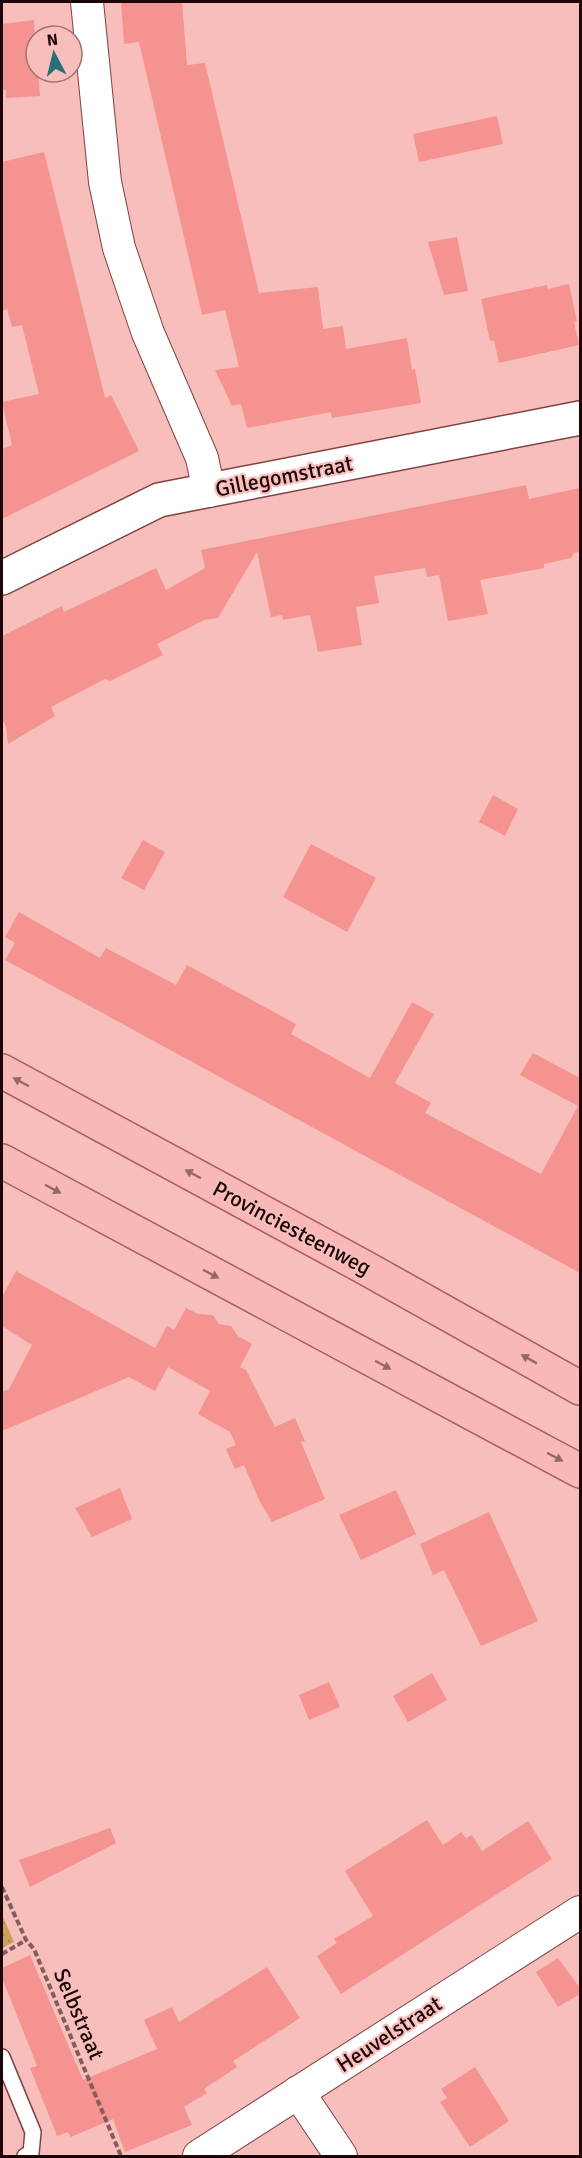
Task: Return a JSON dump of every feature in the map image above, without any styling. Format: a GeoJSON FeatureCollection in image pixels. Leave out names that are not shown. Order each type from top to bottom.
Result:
{"type":"FeatureCollection","features":[{"type":"Feature","properties":{"kind":"main road","name":"Provinciesteenweg"},"geometry":{"type":"LineString","coordinates":[[2,1071],[362,1266],[580,1388]]}},
{"type":"Feature","properties":{"kind":"main road"},"geometry":{"type":"LineString","coordinates":[[2,1161],[580,1471]]}},
{"type":"Feature","properties":{"kind":"street"},"geometry":{"type":"LineString","coordinates":[[87,2],[105,182],[119,248],[148,333],[202,458],[210,491]]}},
{"type":"Feature","properties":{"kind":"street","name":"Gillegomstraat"},"geometry":{"type":"LineString","coordinates":[[2,578],[159,500],[580,418]]}},
{"type":"Feature","properties":{"kind":"street","name":"Heuvelstraat"},"geometry":{"type":"LineString","coordinates":[[199,2157],[580,1912]]}},
{"type":"Feature","properties":{"kind":"street"},"geometry":{"type":"LineString","coordinates":[[298,2092],[341,2157]]}},
{"type":"Feature","properties":{"kind":"lane"},"geometry":{"type":"LineString","coordinates":[[2,2057],[33,2132],[32,2153],[25,2157]]}},
{"type":"Feature","properties":{"kind":"path","name":"Selbstraat"},"geometry":{"type":"LineString","coordinates":[[2,1887],[26,1940],[34,1949],[121,2157]]}},
{"type":"Feature","properties":{"kind":"path"},"geometry":{"type":"LineString","coordinates":[[2,1954],[26,1940]]}},
{"type":"Feature","properties":{"kind":"shaded area"},"geometry":{"type":"Polygon","coordinates":[[[2,1915],[14,1942],[2,1948],[2,1915]]]}},
{"type":"Feature","properties":{"kind":"building"},"geometry":{"type":"Polygon","coordinates":[[[121,2],[182,2],[187,65],[205,63],[259,293],[318,287],[323,329],[343,326],[346,349],[407,338],[412,370],[415,369],[421,403],[332,418],[331,412],[247,428],[241,404],[232,406],[215,370],[239,367],[225,310],[202,315],[139,42],[124,44],[121,2]]]}},
{"type":"Feature","properties":{"kind":"building"},"geometry":{"type":"Polygon","coordinates":[[[34,20],[34,24],[24,24],[24,84],[39,84],[40,96],[6,98],[6,90],[2,90],[2,24],[34,20]]]}},
{"type":"Feature","properties":{"kind":"building"},"geometry":{"type":"Polygon","coordinates":[[[497,116],[503,144],[419,162],[413,134],[497,116]]]}},
{"type":"Feature","properties":{"kind":"building"},"geometry":{"type":"Polygon","coordinates":[[[44,152],[105,398],[111,395],[139,451],[2,519],[2,449],[12,445],[2,402],[39,394],[22,325],[12,327],[7,309],[2,311],[2,162],[44,152]]]}},
{"type":"Feature","properties":{"kind":"building"},"geometry":{"type":"Polygon","coordinates":[[[457,237],[468,291],[444,295],[428,242],[457,237]]]}},
{"type":"Feature","properties":{"kind":"building"},"geometry":{"type":"Polygon","coordinates":[[[569,284],[577,321],[574,322],[579,345],[499,363],[494,340],[490,341],[481,299],[547,285],[548,289],[569,284]]]}},
{"type":"Feature","properties":{"kind":"building"},"geometry":{"type":"Polygon","coordinates":[[[526,485],[529,499],[580,488],[580,552],[574,553],[571,558],[544,564],[544,568],[480,580],[488,614],[448,621],[439,575],[427,577],[425,568],[374,576],[379,603],[356,607],[362,645],[318,652],[310,615],[283,620],[282,615],[271,617],[257,552],[218,618],[204,620],[157,644],[163,655],[110,681],[105,679],[51,707],[55,716],[8,744],[6,727],[2,718],[2,636],[62,606],[64,612],[156,568],[166,590],[205,568],[201,550],[526,485]]]}},
{"type":"Feature","properties":{"kind":"building"},"geometry":{"type":"Polygon","coordinates":[[[493,795],[518,809],[505,836],[479,822],[493,795]]]}},
{"type":"Feature","properties":{"kind":"building"},"geometry":{"type":"Polygon","coordinates":[[[143,840],[165,852],[144,890],[121,878],[143,840]]]}},
{"type":"Feature","properties":{"kind":"building"},"geometry":{"type":"Polygon","coordinates":[[[311,844],[376,878],[347,932],[283,897],[311,844]]]}},
{"type":"Feature","properties":{"kind":"building"},"geometry":{"type":"Polygon","coordinates":[[[19,912],[100,958],[106,948],[176,985],[187,965],[296,1024],[291,1034],[370,1078],[412,1002],[434,1014],[395,1083],[431,1103],[425,1113],[541,1174],[578,1106],[520,1075],[533,1053],[580,1078],[580,1273],[5,960],[15,943],[5,937],[19,912]]]}},
{"type":"Feature","properties":{"kind":"building"},"geometry":{"type":"Polygon","coordinates":[[[16,1271],[155,1348],[167,1326],[174,1330],[186,1308],[198,1314],[213,1315],[219,1324],[231,1326],[238,1336],[252,1344],[240,1367],[246,1370],[275,1427],[295,1418],[305,1441],[301,1442],[325,1499],[272,1522],[260,1502],[244,1465],[235,1469],[226,1449],[236,1445],[230,1432],[198,1414],[210,1391],[168,1367],[155,1391],[129,1377],[2,1431],[2,1392],[9,1389],[32,1345],[2,1326],[2,1297],[16,1271]]]}},
{"type":"Feature","properties":{"kind":"building"},"geometry":{"type":"Polygon","coordinates":[[[120,1488],[132,1519],[92,1537],[75,1508],[120,1488]]]}},
{"type":"Feature","properties":{"kind":"building"},"geometry":{"type":"Polygon","coordinates":[[[396,1490],[416,1534],[361,1560],[339,1515],[396,1490]]]}},
{"type":"Feature","properties":{"kind":"building"},"geometry":{"type":"Polygon","coordinates":[[[489,1512],[538,1621],[481,1646],[444,1570],[433,1575],[420,1544],[489,1512]]]}},
{"type":"Feature","properties":{"kind":"building"},"geometry":{"type":"Polygon","coordinates":[[[432,1673],[447,1700],[408,1722],[393,1696],[432,1673]]]}},
{"type":"Feature","properties":{"kind":"building"},"geometry":{"type":"Polygon","coordinates":[[[329,1682],[340,1707],[309,1720],[299,1695],[329,1682]]]}},
{"type":"Feature","properties":{"kind":"building"},"geometry":{"type":"Polygon","coordinates":[[[427,1820],[443,1845],[461,1832],[466,1838],[472,1835],[482,1851],[528,1821],[552,1859],[341,1994],[317,1956],[337,1943],[334,1939],[373,1916],[345,1871],[427,1820]]]}},
{"type":"Feature","properties":{"kind":"building"},"geometry":{"type":"Polygon","coordinates":[[[110,1828],[116,1843],[30,1887],[19,1860],[110,1828]]]}},
{"type":"Feature","properties":{"kind":"building"},"geometry":{"type":"Polygon","coordinates":[[[30,1955],[83,2080],[157,2049],[144,2020],[172,2007],[179,2022],[267,1967],[300,2018],[233,2061],[237,2067],[204,2089],[207,2093],[184,2107],[192,2125],[125,2152],[113,2119],[71,2137],[68,2132],[57,2136],[30,2068],[37,2066],[2,1978],[2,1968],[30,1955]]]}},
{"type":"Feature","properties":{"kind":"building"},"geometry":{"type":"Polygon","coordinates":[[[558,1958],[580,1988],[580,1994],[558,2007],[536,1972],[558,1958]]]}},
{"type":"Feature","properties":{"kind":"building"},"geometry":{"type":"Polygon","coordinates":[[[475,2067],[509,2121],[470,2147],[440,2102],[447,2098],[441,2089],[475,2067]]]}}]}
